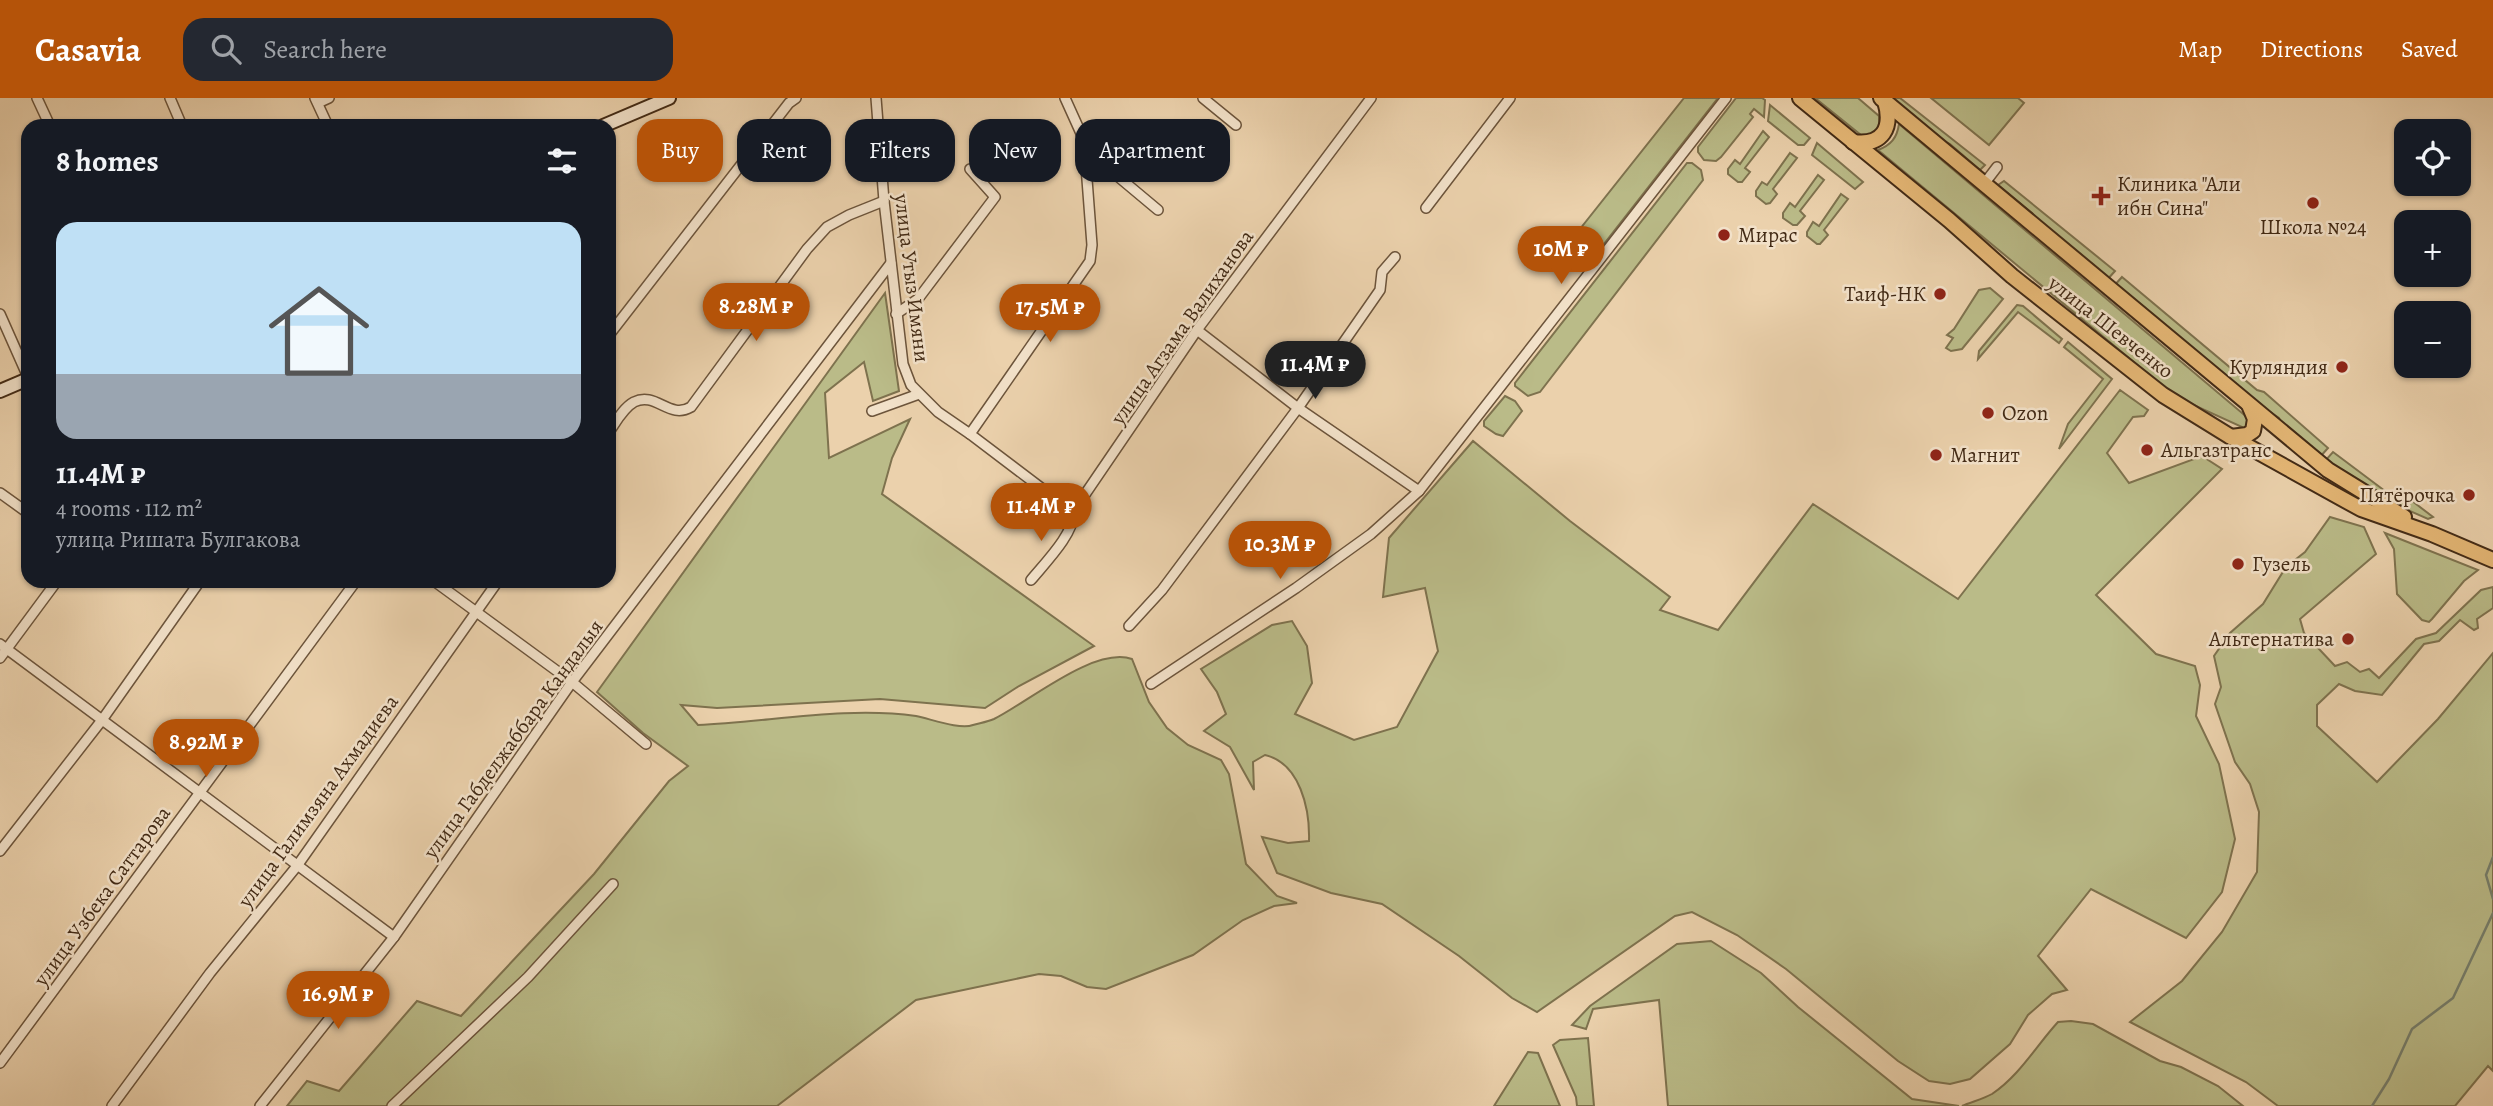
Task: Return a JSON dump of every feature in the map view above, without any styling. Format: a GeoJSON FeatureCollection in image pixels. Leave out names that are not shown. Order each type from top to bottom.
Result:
{"type":"FeatureCollection","features":[{"type":"Feature","properties":{"kind":"main road","name":"улица Шевченко"},"geometry":{"type":"LineString","coordinates":[[1800,98],[1940,212],[2012,276],[2162,395],[2231,437],[2432,534],[2493,560]]}},
{"type":"Feature","properties":{"kind":"main road","name":"улица Шевченко"},"geometry":{"type":"LineString","coordinates":[[1883,99],[2364,502]]}},
{"type":"Feature","properties":{"kind":"main road"},"geometry":{"type":"LineString","coordinates":[[1853,142],[1870,142],[1883,134],[1888,119],[1883,99]]}},
{"type":"Feature","properties":{"kind":"main road"},"geometry":{"type":"LineString","coordinates":[[2231,437],[2247,435],[2253,431],[2255,419],[2249,405]]}},
{"type":"Feature","properties":{"kind":"street"},"geometry":{"type":"LineString","coordinates":[[37,98],[47,119]]}},
{"type":"Feature","properties":{"kind":"street"},"geometry":{"type":"LineString","coordinates":[[170,98],[179,119]]}},
{"type":"Feature","properties":{"kind":"street"},"geometry":{"type":"LineString","coordinates":[[325,119],[317,101],[329,98]]}},
{"type":"Feature","properties":{"kind":"street"},"geometry":{"type":"LineString","coordinates":[[616,120],[669,98]]}},
{"type":"Feature","properties":{"kind":"street"},"geometry":{"type":"LineString","coordinates":[[616,326],[789,103],[796,98]]}},
{"type":"Feature","properties":{"kind":"street","name":"улица Утыз Имяни"},"geometry":{"type":"LineString","coordinates":[[876,98],[896,314],[903,364],[911,385],[938,412],[1073,512]]}},
{"type":"Feature","properties":{"kind":"street"},"geometry":{"type":"LineString","coordinates":[[1075,119],[1067,101],[1077,98]]}},
{"type":"Feature","properties":{"kind":"street"},"geometry":{"type":"LineString","coordinates":[[1203,98],[1236,125]]}},
{"type":"Feature","properties":{"kind":"street"},"geometry":{"type":"LineString","coordinates":[[1426,208],[1510,98]]}},
{"type":"Feature","properties":{"kind":"street"},"geometry":{"type":"LineString","coordinates":[[1152,684],[1296,588],[1371,534],[1419,491],[1726,98]]}},
{"type":"Feature","properties":{"kind":"street","name":"улица Агзама Валиханова"},"geometry":{"type":"LineString","coordinates":[[1031,580],[1069,532],[1074,521],[1073,512],[1197,330],[1366,100]]}},
{"type":"Feature","properties":{"kind":"street"},"geometry":{"type":"LineString","coordinates":[[1984,184],[1997,167]]}},
{"type":"Feature","properties":{"kind":"street"},"geometry":{"type":"LineString","coordinates":[[896,314],[918,299],[995,197],[981,182]]}},
{"type":"Feature","properties":{"kind":"street"},"geometry":{"type":"LineString","coordinates":[[970,435],[1090,261],[1092,245],[1087,182]]}},
{"type":"Feature","properties":{"kind":"street"},"geometry":{"type":"LineString","coordinates":[[1125,182],[1158,210]]}},
{"type":"Feature","properties":{"kind":"street"},"geometry":{"type":"LineString","coordinates":[[616,423],[636,401],[657,401],[667,409],[675,411],[691,407],[807,249],[827,227],[884,201]]}},
{"type":"Feature","properties":{"kind":"street"},"geometry":{"type":"LineString","coordinates":[[1129,626],[1162,590],[1298,408],[1380,290],[1382,272],[1395,257]]}},
{"type":"Feature","properties":{"kind":"street","name":"улица Габделжаббара Кандалыя"},"geometry":{"type":"LineString","coordinates":[[260,1106],[394,937],[572,682],[891,263]]}},
{"type":"Feature","properties":{"kind":"street"},"geometry":{"type":"LineString","coordinates":[[0,314],[21,362]]}},
{"type":"Feature","properties":{"kind":"street"},"geometry":{"type":"LineString","coordinates":[[1197,330],[1298,408],[1419,491]]}},
{"type":"Feature","properties":{"kind":"street"},"geometry":{"type":"LineString","coordinates":[[0,391],[21,381]]}},
{"type":"Feature","properties":{"kind":"street"},"geometry":{"type":"LineString","coordinates":[[872,411],[919,394]]}},
{"type":"Feature","properties":{"kind":"street"},"geometry":{"type":"LineString","coordinates":[[0,493],[21,508]]}},
{"type":"Feature","properties":{"kind":"street"},"geometry":{"type":"LineString","coordinates":[[0,658],[3,646],[51,588]]}},
{"type":"Feature","properties":{"kind":"street"},"geometry":{"type":"LineString","coordinates":[[0,851],[102,720],[195,588]]}},
{"type":"Feature","properties":{"kind":"street","name":"улица Узбека Саттарова"},"geometry":{"type":"LineString","coordinates":[[0,1063],[351,588]]}},
{"type":"Feature","properties":{"kind":"street"},"geometry":{"type":"LineString","coordinates":[[444,588],[572,682],[646,744]]}},
{"type":"Feature","properties":{"kind":"street","name":"улица Галимзяна Ахмадиева"},"geometry":{"type":"LineString","coordinates":[[112,1106],[210,973],[297,866],[493,588]]}},
{"type":"Feature","properties":{"kind":"street"},"geometry":{"type":"LineString","coordinates":[[3,646],[394,937]]}},
{"type":"Feature","properties":{"kind":"street"},"geometry":{"type":"LineString","coordinates":[[392,1106],[528,977],[613,884]]}},
{"type":"Feature","properties":{"kind":"green space"},"geometry":{"type":"Polygon","coordinates":[[[1684,98],[1718,98],[1600,249],[1595,249],[1576,234],[1684,98]]]}},
{"type":"Feature","properties":{"kind":"green space"},"geometry":{"type":"Polygon","coordinates":[[[1736,98],[1765,100],[1764,117],[1754,109],[1750,114],[1753,117],[1721,157],[1716,161],[1704,160],[1698,147],[1736,98]]]}},
{"type":"Feature","properties":{"kind":"green space"},"geometry":{"type":"Polygon","coordinates":[[[1815,98],[1858,98],[1879,116],[1879,127],[1870,135],[1861,135],[1815,98]]]}},
{"type":"Feature","properties":{"kind":"green space"},"geometry":{"type":"Polygon","coordinates":[[[1888,98],[1900,98],[1985,165],[1980,170],[1888,98]]]}},
{"type":"Feature","properties":{"kind":"green space"},"geometry":{"type":"Polygon","coordinates":[[[1931,98],[2018,98],[2024,103],[1989,145],[1931,98]]]}},
{"type":"Feature","properties":{"kind":"green space"},"geometry":{"type":"Polygon","coordinates":[[[1770,105],[1810,138],[1804,145],[1798,145],[1768,121],[1770,105]]]}},
{"type":"Feature","properties":{"kind":"green space"},"geometry":{"type":"Polygon","coordinates":[[[1899,124],[2248,418],[2250,426],[2244,428],[2176,397],[1878,150],[1893,140],[1899,124]]]}},
{"type":"Feature","properties":{"kind":"green space"},"geometry":{"type":"Polygon","coordinates":[[[1763,131],[1769,137],[1745,168],[1750,172],[1742,182],[1738,182],[1728,174],[1728,169],[1735,160],[1740,164],[1763,131]]]}},
{"type":"Feature","properties":{"kind":"green space"},"geometry":{"type":"Polygon","coordinates":[[[1817,143],[1863,182],[1855,189],[1812,155],[1817,143]]]}},
{"type":"Feature","properties":{"kind":"green space"},"geometry":{"type":"Polygon","coordinates":[[[1790,153],[1797,158],[1773,189],[1777,194],[1766,204],[1756,196],[1756,191],[1762,182],[1767,185],[1790,153]]]}},
{"type":"Feature","properties":{"kind":"green space"},"geometry":{"type":"Polygon","coordinates":[[[1687,163],[1692,163],[1701,170],[1703,180],[1540,392],[1528,396],[1515,386],[1515,383],[1687,163]]]}},
{"type":"Feature","properties":{"kind":"green space"},"geometry":{"type":"Polygon","coordinates":[[[1818,175],[1824,180],[1800,211],[1805,216],[1797,225],[1793,225],[1783,218],[1783,213],[1790,203],[1795,207],[1818,175]]]}},
{"type":"Feature","properties":{"kind":"green space"},"geometry":{"type":"Polygon","coordinates":[[[2004,181],[2115,271],[2106,281],[2040,227],[2033,214],[1998,185],[2004,181]]]}},
{"type":"Feature","properties":{"kind":"green space"},"geometry":{"type":"Polygon","coordinates":[[[1841,194],[1848,199],[1824,230],[1828,235],[1817,244],[1807,236],[1807,232],[1813,222],[1819,226],[1841,194]]]}},
{"type":"Feature","properties":{"kind":"green space"},"geometry":{"type":"Polygon","coordinates":[[[2122,277],[2257,390],[2264,392],[2328,448],[2319,458],[2284,429],[2279,418],[2113,287],[2122,277]]]}},
{"type":"Feature","properties":{"kind":"green space"},"geometry":{"type":"Polygon","coordinates":[[[1990,288],[2003,299],[1962,349],[1951,351],[1946,348],[1953,338],[1947,335],[1954,329],[1979,290],[1990,288]]]}},
{"type":"Feature","properties":{"kind":"green space"},"geometry":{"type":"Polygon","coordinates":[[[885,293],[899,391],[873,401],[864,362],[825,393],[829,458],[910,419],[892,458],[882,494],[1094,646],[1019,686],[985,708],[880,699],[717,708],[681,705],[698,725],[835,714],[889,713],[967,726],[994,719],[1080,668],[1117,657],[1132,659],[1149,702],[1167,728],[1188,745],[1221,760],[1229,774],[1246,864],[1277,896],[1297,903],[1274,906],[1243,920],[1193,955],[1106,989],[1087,987],[1061,976],[1039,974],[916,1000],[777,1106],[287,1106],[307,1081],[339,1091],[417,1001],[461,1016],[594,874],[669,781],[688,766],[643,733],[597,692],[885,293]]]}},
{"type":"Feature","properties":{"kind":"green space"},"geometry":{"type":"Polygon","coordinates":[[[2017,305],[2023,306],[2062,339],[2059,343],[2018,312],[1978,359],[1979,351],[2017,305]]]}},
{"type":"Feature","properties":{"kind":"green space"},"geometry":{"type":"Polygon","coordinates":[[[2068,342],[2112,379],[2059,449],[2068,424],[2103,379],[2064,347],[2068,342]]]}},
{"type":"Feature","properties":{"kind":"green space"},"geometry":{"type":"Polygon","coordinates":[[[2120,390],[2148,410],[2144,416],[2133,417],[2107,453],[2129,483],[2202,456],[2222,469],[2096,595],[2156,654],[2195,666],[2200,685],[2196,716],[2219,764],[2235,839],[2222,892],[2186,938],[2091,889],[2038,956],[2067,990],[2052,994],[2028,1015],[2010,1044],[1970,1079],[1950,1084],[1929,1081],[1898,1061],[1786,969],[1737,935],[1692,912],[1675,916],[1537,1012],[1512,998],[1459,956],[1382,904],[1331,893],[1277,873],[1262,837],[1288,843],[1309,841],[1305,802],[1295,777],[1287,767],[1265,755],[1253,762],[1254,790],[1230,747],[1204,731],[1226,714],[1217,692],[1201,669],[1272,625],[1292,621],[1307,646],[1312,683],[1295,714],[1354,740],[1397,727],[1438,651],[1425,588],[1383,597],[1389,538],[1473,441],[1570,521],[1670,597],[1660,610],[1718,630],[1813,504],[1958,599],[2120,390]]]}},
{"type":"Feature","properties":{"kind":"green space"},"geometry":{"type":"Polygon","coordinates":[[[1505,396],[1515,401],[1522,411],[1503,436],[1484,426],[1484,421],[1505,396]]]}},
{"type":"Feature","properties":{"kind":"green space"},"geometry":{"type":"Polygon","coordinates":[[[2333,452],[2397,500],[2403,494],[2433,517],[2428,519],[2367,492],[2324,462],[2333,452]]]}},
{"type":"Feature","properties":{"kind":"green space"},"geometry":{"type":"Polygon","coordinates":[[[2330,517],[2364,527],[2376,554],[2300,619],[2304,633],[2335,666],[2347,662],[2360,672],[2369,669],[2379,678],[2416,639],[2436,633],[2481,590],[2493,587],[2493,608],[2477,619],[2478,628],[2474,630],[2460,620],[2439,641],[2424,644],[2382,695],[2355,691],[2339,684],[2317,705],[2317,726],[2377,782],[2438,719],[2493,653],[2493,1071],[2488,1066],[2455,1106],[2278,1106],[2246,1082],[2130,1022],[2182,981],[2222,932],[2257,872],[2259,812],[2250,784],[2235,762],[2215,704],[2221,687],[2214,656],[2230,633],[2263,604],[2286,567],[2305,552],[2330,517]]]}},
{"type":"Feature","properties":{"kind":"green space"},"geometry":{"type":"Polygon","coordinates":[[[2385,533],[2478,570],[2464,581],[2429,622],[2422,620],[2397,594],[2394,549],[2385,533]]]}},
{"type":"Feature","properties":{"kind":"green space"},"geometry":{"type":"Polygon","coordinates":[[[1711,941],[1761,973],[1798,1007],[1912,1099],[1959,1106],[1668,1106],[1659,1000],[1593,1009],[1586,1029],[1572,1025],[1590,1006],[1677,944],[1711,941]]]}},
{"type":"Feature","properties":{"kind":"green space"},"geometry":{"type":"Polygon","coordinates":[[[2058,1022],[2093,1024],[2160,1061],[2181,1067],[2218,1086],[2243,1106],[1962,1106],[1992,1094],[2019,1069],[2058,1022]]]}},
{"type":"Feature","properties":{"kind":"green space"},"geometry":{"type":"Polygon","coordinates":[[[1588,1038],[1594,1106],[1577,1106],[1576,1097],[1553,1045],[1560,1040],[1588,1038]]]}},
{"type":"Feature","properties":{"kind":"green space"},"geometry":{"type":"Polygon","coordinates":[[[1528,1052],[1538,1053],[1560,1106],[1494,1106],[1528,1052]]]}},
{"type":"Feature","properties":{"kind":"waterway"},"geometry":{"type":"LineString","coordinates":[[2493,857],[2486,875],[2493,899]]}},
{"type":"Feature","properties":{"kind":"waterway"},"geometry":{"type":"LineString","coordinates":[[2372,1106],[2389,1079],[2412,1029],[2453,998],[2493,913]]}},
{"type":"Feature","properties":{"kind":"place","name":"Клиника \"Али ибн Сина\""},"geometry":{"type":"Point","coordinates":[2101,196]}},
{"type":"Feature","properties":{"kind":"place","name":"Школа №24"},"geometry":{"type":"Point","coordinates":[2313,203]}},
{"type":"Feature","properties":{"kind":"place","name":"Мирас"},"geometry":{"type":"Point","coordinates":[1724,235]}},
{"type":"Feature","properties":{"kind":"place","name":"Таиф-НК"},"geometry":{"type":"Point","coordinates":[1940,294]}},
{"type":"Feature","properties":{"kind":"place","name":"Курляндия"},"geometry":{"type":"Point","coordinates":[2342,367]}},
{"type":"Feature","properties":{"kind":"place","name":"Ozon"},"geometry":{"type":"Point","coordinates":[1988,413]}},
{"type":"Feature","properties":{"kind":"place","name":"Альгазтранс"},"geometry":{"type":"Point","coordinates":[2147,450]}},
{"type":"Feature","properties":{"kind":"place","name":"Магнит"},"geometry":{"type":"Point","coordinates":[1936,455]}},
{"type":"Feature","properties":{"kind":"place","name":"Пятёрочка"},"geometry":{"type":"Point","coordinates":[2469,495]}},
{"type":"Feature","properties":{"kind":"place","name":"Гузель"},"geometry":{"type":"Point","coordinates":[2238,564]}},
{"type":"Feature","properties":{"kind":"place","name":"Альтернатива"},"geometry":{"type":"Point","coordinates":[2348,639]}}]}
